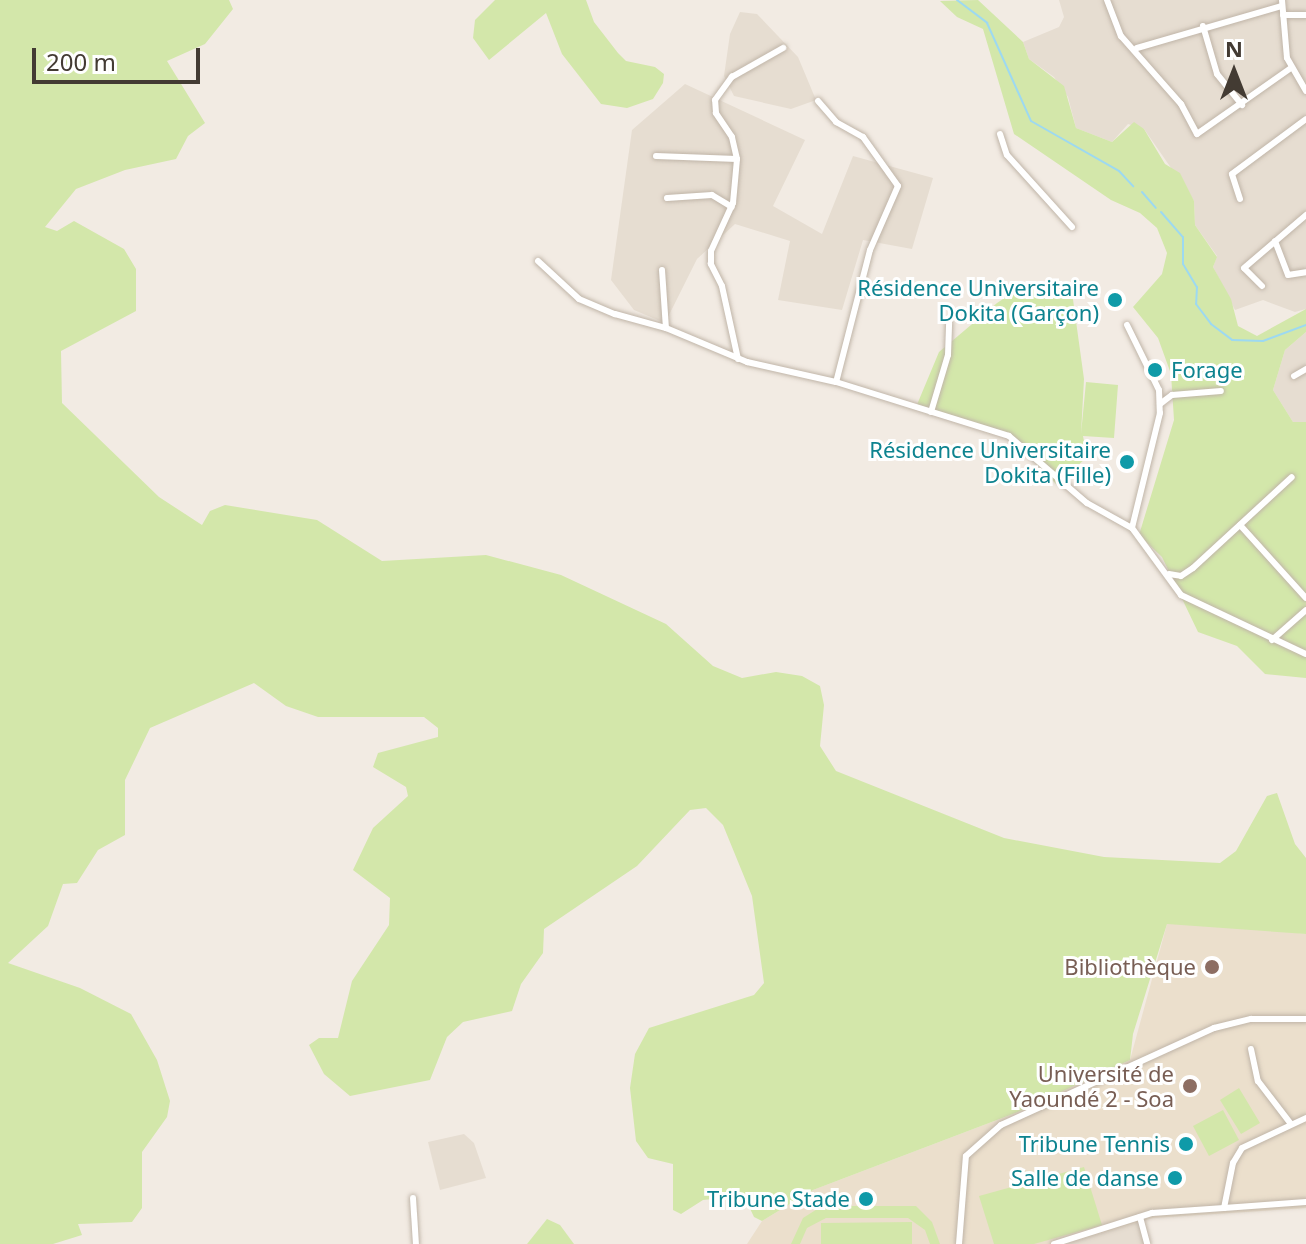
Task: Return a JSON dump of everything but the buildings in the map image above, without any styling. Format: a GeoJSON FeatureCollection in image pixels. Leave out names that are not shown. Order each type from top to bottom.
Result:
{"type":"FeatureCollection","features":[{"type":"Feature","properties":{"kind":"street"},"geometry":{"type":"LineString","coordinates":[[1107,0],[1121,36],[1137,48],[1197,134],[1291,68]]}},
{"type":"Feature","properties":{"kind":"street"},"geometry":{"type":"LineString","coordinates":[[1137,48],[1282,3],[1291,68],[1306,91]]}},
{"type":"Feature","properties":{"kind":"street"},"geometry":{"type":"LineString","coordinates":[[1283,15],[1306,15]]}},
{"type":"Feature","properties":{"kind":"street"},"geometry":{"type":"LineString","coordinates":[[1203,26],[1217,74],[1242,105]]}},
{"type":"Feature","properties":{"kind":"street"},"geometry":{"type":"LineString","coordinates":[[738,359],[710,258],[732,207],[737,159],[732,137],[716,113],[715,100],[732,77],[783,52]]}},
{"type":"Feature","properties":{"kind":"street"},"geometry":{"type":"LineString","coordinates":[[765,59],[769,67]]}},
{"type":"Feature","properties":{"kind":"street"},"geometry":{"type":"LineString","coordinates":[[818,101],[836,122],[863,137],[898,186],[870,250],[836,382]]}},
{"type":"Feature","properties":{"kind":"street"},"geometry":{"type":"LineString","coordinates":[[1240,199],[1232,174],[1306,119]]}},
{"type":"Feature","properties":{"kind":"street"},"geometry":{"type":"LineString","coordinates":[[1000,134],[1016,167],[1072,227]]}},
{"type":"Feature","properties":{"kind":"street"},"geometry":{"type":"LineString","coordinates":[[656,156],[737,159]]}},
{"type":"Feature","properties":{"kind":"street"},"geometry":{"type":"LineString","coordinates":[[667,198],[712,195],[732,207]]}},
{"type":"Feature","properties":{"kind":"street"},"geometry":{"type":"LineString","coordinates":[[1262,286],[1244,268],[1306,215]]}},
{"type":"Feature","properties":{"kind":"street"},"geometry":{"type":"LineString","coordinates":[[1275,241],[1288,275],[1306,272]]}},
{"type":"Feature","properties":{"kind":"street"},"geometry":{"type":"LineString","coordinates":[[538,261],[579,299],[666,328],[738,359],[836,382],[1009,436],[1087,503],[1132,528],[1191,602],[1306,654]]}},
{"type":"Feature","properties":{"kind":"street"},"geometry":{"type":"LineString","coordinates":[[662,270],[666,328]]}},
{"type":"Feature","properties":{"kind":"street"},"geometry":{"type":"LineString","coordinates":[[931,412],[948,355],[949,323]]}},
{"type":"Feature","properties":{"kind":"street"},"geometry":{"type":"LineString","coordinates":[[1127,325],[1159,390],[1160,404],[1157,434],[1132,528]]}},
{"type":"Feature","properties":{"kind":"street"},"geometry":{"type":"LineString","coordinates":[[1294,376],[1306,369]]}},
{"type":"Feature","properties":{"kind":"street"},"geometry":{"type":"LineString","coordinates":[[1160,404],[1172,395],[1221,391]]}},
{"type":"Feature","properties":{"kind":"street"},"geometry":{"type":"LineString","coordinates":[[1169,574],[1181,576],[1193,568],[1292,477]]}},
{"type":"Feature","properties":{"kind":"street"},"geometry":{"type":"LineString","coordinates":[[1240,525],[1306,598]]}},
{"type":"Feature","properties":{"kind":"street"},"geometry":{"type":"LineString","coordinates":[[1272,640],[1306,610]]}},
{"type":"Feature","properties":{"kind":"street"},"geometry":{"type":"LineString","coordinates":[[959,1244],[966,1156],[983,1137],[1034,1108],[1214,1028],[1251,1019],[1306,1019]]}},
{"type":"Feature","properties":{"kind":"street"},"geometry":{"type":"LineString","coordinates":[[1251,1049],[1258,1081],[1291,1124]]}},
{"type":"Feature","properties":{"kind":"street"},"geometry":{"type":"LineString","coordinates":[[1224,1208],[1237,1154],[1306,1118]]}},
{"type":"Feature","properties":{"kind":"street"},"geometry":{"type":"LineString","coordinates":[[413,1198],[416,1244]]}},
{"type":"Feature","properties":{"kind":"street"},"geometry":{"type":"LineString","coordinates":[[1054,1244],[1140,1217],[1306,1202]]}},
{"type":"Feature","properties":{"kind":"street"},"geometry":{"type":"LineString","coordinates":[[1140,1217],[1147,1244]]}},
{"type":"Feature","properties":{"kind":"shaded area"},"geometry":{"type":"Polygon","coordinates":[[[1059,0],[1306,0],[1306,309],[1295,312],[1263,300],[1235,310],[1213,267],[1217,256],[1195,225],[1194,201],[1144,129],[1128,124],[1112,142],[1076,128],[1068,97],[1054,77],[1029,59],[1023,42],[1059,27],[1064,17],[1059,0]]]}},
{"type":"Feature","properties":{"kind":"shaded area"},"geometry":{"type":"Polygon","coordinates":[[[740,12],[757,14],[798,57],[816,100],[791,109],[734,96],[724,76],[730,34],[740,12]]]}},
{"type":"Feature","properties":{"kind":"shaded area"},"geometry":{"type":"Polygon","coordinates":[[[685,84],[805,140],[773,206],[822,234],[853,156],[933,178],[912,249],[863,240],[842,310],[778,300],[790,241],[735,224],[697,259],[665,323],[634,310],[611,280],[632,130],[685,84]]]}},
{"type":"Feature","properties":{"kind":"shaded area"},"geometry":{"type":"Polygon","coordinates":[[[1306,332],[1306,422],[1293,422],[1273,390],[1285,350],[1306,332]]]}},
{"type":"Feature","properties":{"kind":"shaded area","name":"Université de Yaoundé 2 - Soa"},"geometry":{"type":"Polygon","coordinates":[[[1195,922],[1306,934],[1306,1208],[1153,1218],[1065,1244],[747,1244],[762,1221],[813,1190],[1018,1112],[1130,1060],[1167,924],[1195,922]]]}},
{"type":"Feature","properties":{"kind":"shaded area"},"geometry":{"type":"Polygon","coordinates":[[[464,1134],[474,1143],[486,1178],[440,1190],[428,1142],[464,1134]]]}},
{"type":"Feature","properties":{"kind":"shaded area"},"geometry":{"type":"Polygon","coordinates":[[[1142,1221],[1147,1244],[1065,1244],[1142,1221]]]}},
{"type":"Feature","properties":{"kind":"green space"},"geometry":{"type":"Polygon","coordinates":[[[0,0],[229,0],[233,9],[205,44],[167,61],[205,123],[188,136],[176,159],[125,170],[76,189],[45,227],[57,231],[74,221],[124,249],[136,269],[136,311],[61,351],[62,403],[159,497],[202,525],[210,511],[225,505],[317,520],[382,561],[486,555],[561,575],[666,624],[713,666],[742,678],[776,672],[802,676],[820,686],[824,705],[820,746],[836,771],[1004,838],[1104,857],[1220,863],[1236,851],[1267,796],[1277,793],[1295,844],[1306,858],[1306,934],[1167,924],[1133,1034],[1130,1060],[1018,1112],[813,1190],[762,1221],[754,1217],[744,1196],[703,1200],[681,1214],[673,1210],[673,1164],[648,1158],[636,1141],[630,1088],[635,1054],[649,1028],[754,995],[764,983],[752,896],[723,825],[706,808],[690,810],[637,866],[544,929],[543,953],[521,984],[512,1011],[463,1022],[447,1037],[430,1080],[350,1096],[324,1074],[309,1045],[319,1038],[338,1038],[352,981],[389,925],[390,898],[353,870],[373,828],[408,796],[406,787],[373,767],[378,753],[438,737],[438,728],[424,717],[318,717],[286,706],[254,683],[150,728],[125,780],[125,835],[98,850],[77,883],[63,884],[48,926],[8,963],[80,988],[131,1014],[157,1060],[170,1101],[167,1117],[142,1152],[142,1208],[132,1222],[78,1224],[82,1235],[53,1244],[0,1244],[0,0]]]}},
{"type":"Feature","properties":{"kind":"green space"},"geometry":{"type":"Polygon","coordinates":[[[495,0],[586,0],[594,22],[618,53],[626,61],[655,67],[664,74],[663,83],[653,99],[627,108],[601,104],[562,54],[546,13],[489,60],[473,38],[475,20],[495,0]]]}},
{"type":"Feature","properties":{"kind":"green space"},"geometry":{"type":"Polygon","coordinates":[[[978,0],[1023,42],[1029,59],[1064,86],[1076,128],[1112,142],[1134,122],[1144,129],[1165,164],[1180,173],[1194,201],[1195,225],[1217,257],[1213,267],[1231,299],[1238,326],[1257,336],[1306,309],[1306,332],[1285,350],[1273,390],[1293,422],[1306,422],[1306,678],[1265,674],[1237,646],[1198,632],[1162,557],[1139,535],[1174,420],[1171,374],[1158,338],[1133,307],[1162,274],[1167,253],[1157,228],[1140,213],[1111,200],[1014,134],[983,29],[957,17],[940,1],[978,0]]]}},
{"type":"Feature","properties":{"kind":"green space"},"geometry":{"type":"Polygon","coordinates":[[[1071,285],[1084,379],[1081,434],[1086,382],[1118,385],[1114,438],[1083,436],[1087,457],[1057,485],[1010,436],[916,407],[939,352],[997,303],[1015,291],[1071,285]]]}},
{"type":"Feature","properties":{"kind":"green space"},"geometry":{"type":"Polygon","coordinates":[[[1239,1088],[1260,1123],[1241,1134],[1220,1100],[1239,1088]]]}},
{"type":"Feature","properties":{"kind":"green space"},"geometry":{"type":"Polygon","coordinates":[[[1223,1110],[1239,1140],[1209,1156],[1193,1126],[1223,1110]]]}},
{"type":"Feature","properties":{"kind":"green space"},"geometry":{"type":"Polygon","coordinates":[[[1084,1167],[1102,1225],[1034,1244],[994,1244],[979,1196],[1084,1167]]]}},
{"type":"Feature","properties":{"kind":"green space"},"geometry":{"type":"Polygon","coordinates":[[[822,1206],[916,1206],[932,1222],[940,1244],[930,1244],[925,1230],[908,1218],[826,1218],[807,1228],[800,1244],[791,1244],[803,1218],[822,1206]]]}},
{"type":"Feature","properties":{"kind":"green space"},"geometry":{"type":"Polygon","coordinates":[[[547,1219],[560,1225],[574,1244],[527,1244],[547,1219]]]}},
{"type":"Feature","properties":{"kind":"green space"},"geometry":{"type":"Polygon","coordinates":[[[912,1222],[912,1244],[821,1244],[821,1223],[912,1222]]]}},
{"type":"Feature","properties":{"kind":"waterway"},"geometry":{"type":"LineString","coordinates":[[957,0],[987,23],[1031,121],[1119,171],[1133,186]]}},
{"type":"Feature","properties":{"kind":"waterway"},"geometry":{"type":"LineString","coordinates":[[1142,192],[1156,208]]}},
{"type":"Feature","properties":{"kind":"waterway"},"geometry":{"type":"LineString","coordinates":[[1161,212],[1183,237],[1183,264],[1197,287],[1196,304],[1211,324],[1232,340],[1263,341],[1306,325]]}},
{"type":"Feature","properties":{"kind":"place","name":"Résidence Universitaire Dokita (Garçon)"},"geometry":{"type":"Point","coordinates":[1115,300]}},
{"type":"Feature","properties":{"kind":"place","name":"Forage"},"geometry":{"type":"Point","coordinates":[1155,370]}},
{"type":"Feature","properties":{"kind":"place","name":"Résidence Universitaire Dokita (Fille)"},"geometry":{"type":"Point","coordinates":[1127,462]}},
{"type":"Feature","properties":{"kind":"place","name":"Bibliothèque"},"geometry":{"type":"Point","coordinates":[1212,967]}},
{"type":"Feature","properties":{"kind":"place","name":"Université de Yaoundé 2 - Soa"},"geometry":{"type":"Point","coordinates":[1190,1086]}},
{"type":"Feature","properties":{"kind":"place","name":"Tribune Tennis"},"geometry":{"type":"Point","coordinates":[1186,1144]}},
{"type":"Feature","properties":{"kind":"place","name":"Salle de danse"},"geometry":{"type":"Point","coordinates":[1175,1178]}},
{"type":"Feature","properties":{"kind":"place","name":"Tribune Stade"},"geometry":{"type":"Point","coordinates":[866,1199]}}]}
